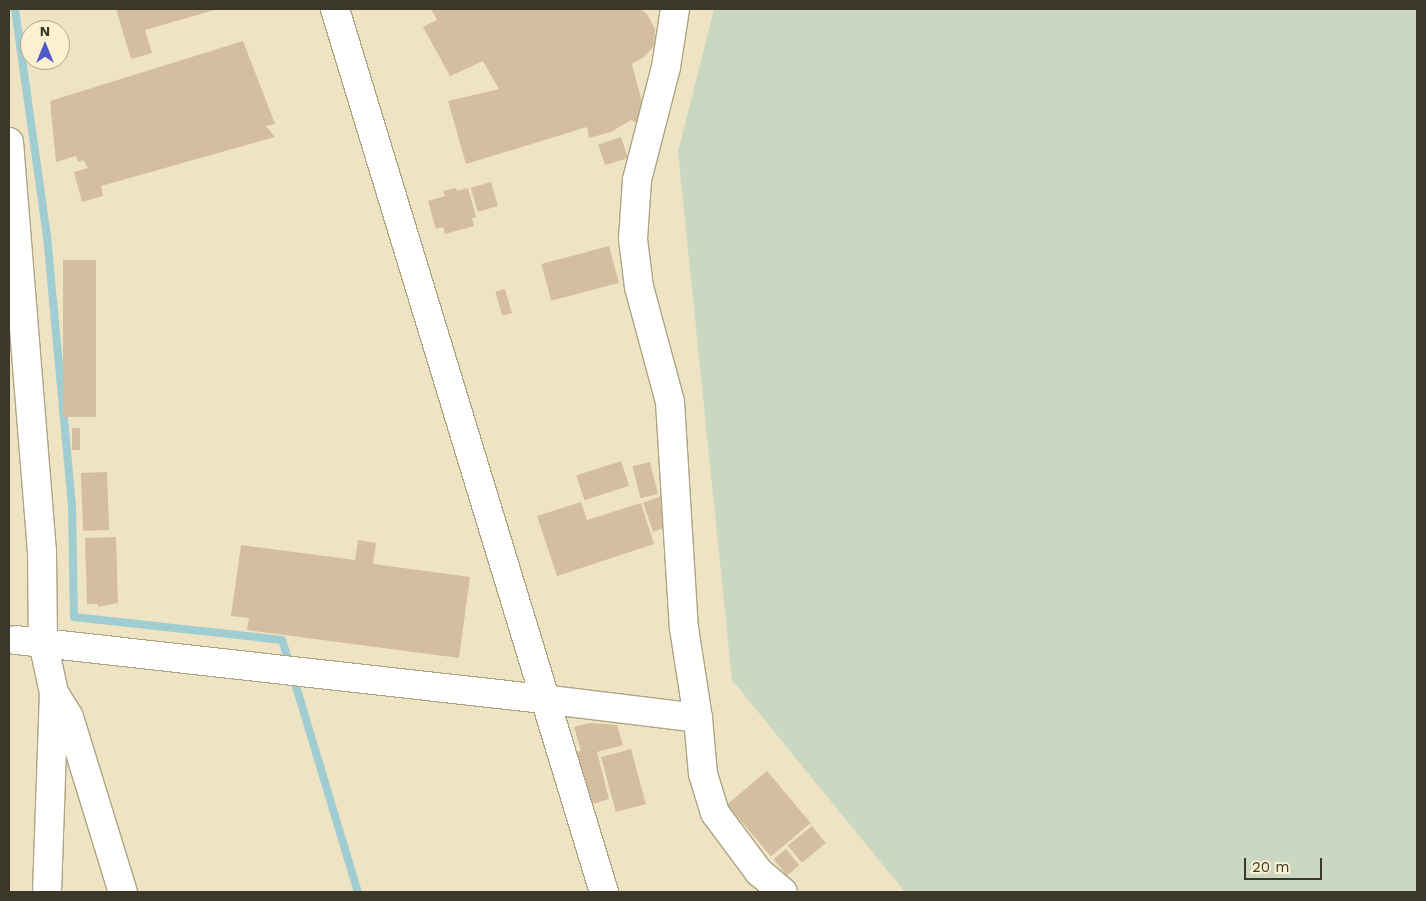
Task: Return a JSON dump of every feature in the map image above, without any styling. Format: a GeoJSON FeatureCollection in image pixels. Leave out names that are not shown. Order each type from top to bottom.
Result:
{"type":"FeatureCollection","features":[{"type":"Feature","properties":{"kind":"street"},"geometry":{"type":"LineString","coordinates":[[335,9],[543,699],[604,892]]}},
{"type":"Feature","properties":{"kind":"street"},"geometry":{"type":"LineString","coordinates":[[675,9],[666,67],[637,180],[633,239],[639,287],[670,402],[684,628],[698,718],[703,774],[715,813],[759,872],[783,892]]}},
{"type":"Feature","properties":{"kind":"street"},"geometry":{"type":"LineString","coordinates":[[9,142],[42,551],[43,642],[54,692],[47,892]]}},
{"type":"Feature","properties":{"kind":"street"},"geometry":{"type":"LineString","coordinates":[[16,640],[698,718]]}},
{"type":"Feature","properties":{"kind":"street"},"geometry":{"type":"LineString","coordinates":[[54,692],[69,717],[123,892]]}},
{"type":"Feature","properties":{"kind":"green space"},"geometry":{"type":"Polygon","coordinates":[[[714,9],[1417,9],[1417,892],[905,892],[732,680],[678,152],[714,9]]]}},
{"type":"Feature","properties":{"kind":"building"},"geometry":{"type":"Polygon","coordinates":[[[116,9],[218,9],[145,30],[152,53],[131,59],[116,9]]]}},
{"type":"Feature","properties":{"kind":"building"},"geometry":{"type":"Polygon","coordinates":[[[431,9],[640,9],[647,14],[655,29],[654,46],[644,57],[632,64],[644,110],[639,108],[640,118],[637,123],[631,120],[611,132],[589,138],[587,127],[466,164],[448,101],[499,89],[483,61],[450,76],[423,27],[437,20],[431,9]]]}},
{"type":"Feature","properties":{"kind":"building"},"geometry":{"type":"Polygon","coordinates":[[[243,41],[275,124],[266,126],[275,137],[101,186],[103,196],[82,202],[74,172],[88,168],[83,160],[78,162],[76,156],[56,162],[50,101],[243,41]]]}},
{"type":"Feature","properties":{"kind":"building"},"geometry":{"type":"Polygon","coordinates":[[[621,137],[628,158],[605,165],[598,144],[621,137]]]}},
{"type":"Feature","properties":{"kind":"building"},"geometry":{"type":"Polygon","coordinates":[[[491,182],[498,206],[478,212],[471,188],[491,182]]]}},
{"type":"Feature","properties":{"kind":"building"},"geometry":{"type":"Polygon","coordinates":[[[456,188],[457,191],[468,188],[476,217],[472,218],[474,226],[445,234],[443,227],[436,229],[428,201],[445,196],[443,191],[456,188]]]}},
{"type":"Feature","properties":{"kind":"building"},"geometry":{"type":"Polygon","coordinates":[[[609,246],[619,283],[551,301],[541,264],[609,246]]]}},
{"type":"Feature","properties":{"kind":"building"},"geometry":{"type":"Polygon","coordinates":[[[63,260],[96,260],[96,417],[63,417],[63,260]]]}},
{"type":"Feature","properties":{"kind":"building"},"geometry":{"type":"Polygon","coordinates":[[[505,289],[512,313],[502,316],[495,292],[505,289]]]}},
{"type":"Feature","properties":{"kind":"building"},"geometry":{"type":"Polygon","coordinates":[[[72,428],[80,428],[80,450],[72,450],[72,428]]]}},
{"type":"Feature","properties":{"kind":"building"},"geometry":{"type":"Polygon","coordinates":[[[621,461],[629,486],[584,500],[576,476],[621,461]]]}},
{"type":"Feature","properties":{"kind":"building"},"geometry":{"type":"Polygon","coordinates":[[[650,462],[658,494],[641,498],[633,466],[650,462]]]}},
{"type":"Feature","properties":{"kind":"building"},"geometry":{"type":"Polygon","coordinates":[[[107,472],[109,530],[83,531],[81,473],[107,472]]]}},
{"type":"Feature","properties":{"kind":"building"},"geometry":{"type":"Polygon","coordinates":[[[662,496],[672,525],[653,532],[643,503],[662,496]]]}},
{"type":"Feature","properties":{"kind":"building"},"geometry":{"type":"Polygon","coordinates":[[[581,502],[587,520],[641,503],[654,544],[557,576],[537,516],[581,502]]]}},
{"type":"Feature","properties":{"kind":"building"},"geometry":{"type":"Polygon","coordinates":[[[116,537],[118,603],[98,607],[98,604],[87,604],[85,538],[116,537]]]}},
{"type":"Feature","properties":{"kind":"building"},"geometry":{"type":"Polygon","coordinates":[[[358,540],[376,543],[373,564],[470,577],[459,658],[247,630],[249,618],[231,616],[241,545],[355,560],[358,540]]]}},
{"type":"Feature","properties":{"kind":"building"},"geometry":{"type":"Polygon","coordinates":[[[590,723],[617,725],[623,745],[597,752],[609,799],[589,805],[574,752],[581,751],[574,727],[590,723]]]}},
{"type":"Feature","properties":{"kind":"building"},"geometry":{"type":"Polygon","coordinates":[[[631,749],[646,804],[616,812],[601,757],[631,749]]]}},
{"type":"Feature","properties":{"kind":"building"},"geometry":{"type":"Polygon","coordinates":[[[767,771],[811,823],[771,857],[727,804],[767,771]]]}},
{"type":"Feature","properties":{"kind":"building"},"geometry":{"type":"Polygon","coordinates":[[[812,826],[826,843],[802,863],[788,846],[812,826]]]}},
{"type":"Feature","properties":{"kind":"building"},"geometry":{"type":"Polygon","coordinates":[[[786,849],[799,865],[787,875],[774,859],[786,849]]]}},
{"type":"Feature","properties":{"kind":"waterway"},"geometry":{"type":"LineString","coordinates":[[15,9],[47,236],[72,506],[74,617],[282,640],[290,665]]}},
{"type":"Feature","properties":{"kind":"waterway"},"geometry":{"type":"LineString","coordinates":[[293,676],[358,892]]}}]}
